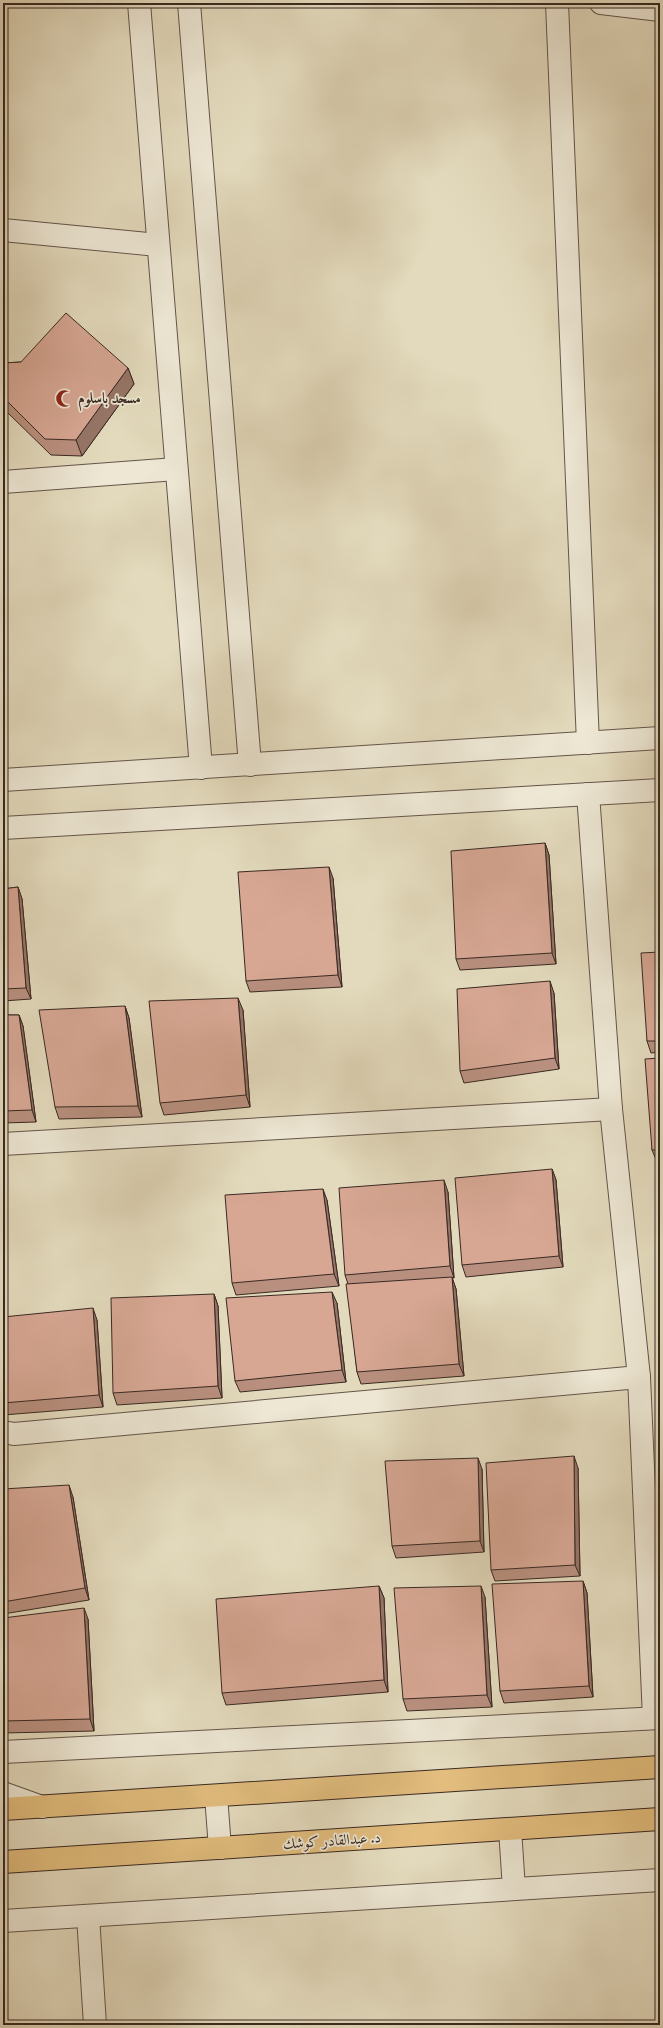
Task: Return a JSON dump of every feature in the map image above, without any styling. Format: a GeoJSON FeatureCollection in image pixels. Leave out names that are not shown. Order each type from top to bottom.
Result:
{"type":"FeatureCollection","features":[{"type":"Feature","properties":{"kind":"main road"},"geometry":{"type":"LineString","coordinates":[[3,1809],[660,1767]]}},
{"type":"Feature","properties":{"kind":"main road","name":"د. عبدالقادر كوشك"},"geometry":{"type":"LineString","coordinates":[[3,1862],[660,1819]]}},
{"type":"Feature","properties":{"kind":"street"},"geometry":{"type":"LineString","coordinates":[[139,3],[201,768]]}},
{"type":"Feature","properties":{"kind":"street"},"geometry":{"type":"LineString","coordinates":[[189,3],[250,765]]}},
{"type":"Feature","properties":{"kind":"street"},"geometry":{"type":"LineString","coordinates":[[557,3],[588,743]]}},
{"type":"Feature","properties":{"kind":"street"},"geometry":{"type":"LineString","coordinates":[[601,3],[660,10]]}},
{"type":"Feature","properties":{"kind":"street"},"geometry":{"type":"LineString","coordinates":[[3,230],[158,245]]}},
{"type":"Feature","properties":{"kind":"street"},"geometry":{"type":"LineString","coordinates":[[3,482],[176,469]]}},
{"type":"Feature","properties":{"kind":"street"},"geometry":{"type":"LineString","coordinates":[[3,780],[660,738]]}},
{"type":"Feature","properties":{"kind":"street"},"geometry":{"type":"LineString","coordinates":[[3,828],[660,790]]}},
{"type":"Feature","properties":{"kind":"street"},"geometry":{"type":"LineString","coordinates":[[3,1752],[657,1718],[639,1377],[610,1109],[588,794]]}},
{"type":"Feature","properties":{"kind":"street"},"geometry":{"type":"LineString","coordinates":[[3,1144],[610,1109]]}},
{"type":"Feature","properties":{"kind":"street"},"geometry":{"type":"LineString","coordinates":[[3,1432],[14,1434],[639,1377]]}},
{"type":"Feature","properties":{"kind":"street"},"geometry":{"type":"LineString","coordinates":[[3,1793],[42,1807]]}},
{"type":"Feature","properties":{"kind":"street"},"geometry":{"type":"LineString","coordinates":[[216,1796],[220,1848]]}},
{"type":"Feature","properties":{"kind":"street"},"geometry":{"type":"LineString","coordinates":[[510,1829],[514,1889]]}},
{"type":"Feature","properties":{"kind":"street"},"geometry":{"type":"LineString","coordinates":[[3,1921],[660,1880]]}},
{"type":"Feature","properties":{"kind":"street"},"geometry":{"type":"LineString","coordinates":[[88,1916],[94,2025]]}},
{"type":"Feature","properties":{"kind":"building","name":"مسجد باسلوم"},"geometry":{"type":"Polygon","coordinates":[[[66,313],[128,368],[76,440],[45,439],[3,397],[3,363],[21,362],[66,313]]]}},
{"type":"Feature","properties":{"kind":"building"},"geometry":{"type":"Polygon","coordinates":[[[545,843],[552,953],[456,959],[451,851],[545,843]]]}},
{"type":"Feature","properties":{"kind":"building"},"geometry":{"type":"Polygon","coordinates":[[[329,867],[338,975],[246,981],[238,872],[329,867]]]}},
{"type":"Feature","properties":{"kind":"building"},"geometry":{"type":"Polygon","coordinates":[[[18,887],[26,988],[3,989],[3,889],[18,887]]]}},
{"type":"Feature","properties":{"kind":"building"},"geometry":{"type":"Polygon","coordinates":[[[660,952],[660,1041],[647,1041],[641,953],[660,952]]]}},
{"type":"Feature","properties":{"kind":"building"},"geometry":{"type":"Polygon","coordinates":[[[550,981],[555,1058],[460,1071],[457,989],[550,981]]]}},
{"type":"Feature","properties":{"kind":"building"},"geometry":{"type":"Polygon","coordinates":[[[238,998],[246,1095],[160,1103],[149,1001],[238,998]]]}},
{"type":"Feature","properties":{"kind":"building"},"geometry":{"type":"Polygon","coordinates":[[[125,1006],[138,1106],[55,1107],[39,1010],[125,1006]]]}},
{"type":"Feature","properties":{"kind":"building"},"geometry":{"type":"Polygon","coordinates":[[[3,1015],[19,1015],[32,1110],[3,1111],[3,1015]]]}},
{"type":"Feature","properties":{"kind":"building"},"geometry":{"type":"Polygon","coordinates":[[[660,1058],[660,1150],[652,1150],[645,1059],[660,1058]]]}},
{"type":"Feature","properties":{"kind":"building"},"geometry":{"type":"Polygon","coordinates":[[[552,1169],[559,1256],[462,1265],[455,1178],[552,1169]]]}},
{"type":"Feature","properties":{"kind":"building"},"geometry":{"type":"Polygon","coordinates":[[[656,1169],[660,1169],[660,1255],[658,1255],[656,1169]]]}},
{"type":"Feature","properties":{"kind":"building"},"geometry":{"type":"Polygon","coordinates":[[[444,1180],[450,1266],[345,1275],[339,1188],[444,1180]]]}},
{"type":"Feature","properties":{"kind":"building"},"geometry":{"type":"Polygon","coordinates":[[[323,1189],[334,1274],[232,1283],[225,1195],[323,1189]]]}},
{"type":"Feature","properties":{"kind":"building"},"geometry":{"type":"Polygon","coordinates":[[[452,1277],[459,1364],[357,1372],[346,1284],[452,1277]]]}},
{"type":"Feature","properties":{"kind":"building"},"geometry":{"type":"Polygon","coordinates":[[[332,1292],[342,1370],[235,1381],[226,1298],[332,1292]]]}},
{"type":"Feature","properties":{"kind":"building"},"geometry":{"type":"Polygon","coordinates":[[[214,1294],[218,1386],[113,1393],[111,1298],[214,1294]]]}},
{"type":"Feature","properties":{"kind":"building"},"geometry":{"type":"Polygon","coordinates":[[[93,1308],[99,1395],[3,1403],[3,1317],[93,1308]]]}},
{"type":"Feature","properties":{"kind":"building"},"geometry":{"type":"Polygon","coordinates":[[[574,1456],[575,1565],[491,1570],[486,1463],[574,1456]]]}},
{"type":"Feature","properties":{"kind":"building"},"geometry":{"type":"Polygon","coordinates":[[[478,1458],[480,1541],[392,1546],[385,1461],[478,1458]]]}},
{"type":"Feature","properties":{"kind":"building"},"geometry":{"type":"Polygon","coordinates":[[[69,1485],[85,1588],[3,1602],[3,1489],[69,1485]]]}},
{"type":"Feature","properties":{"kind":"building"},"geometry":{"type":"Polygon","coordinates":[[[583,1581],[589,1686],[500,1691],[492,1584],[583,1581]]]}},
{"type":"Feature","properties":{"kind":"building"},"geometry":{"type":"Polygon","coordinates":[[[379,1586],[384,1680],[222,1693],[216,1599],[379,1586]]]}},
{"type":"Feature","properties":{"kind":"building"},"geometry":{"type":"Polygon","coordinates":[[[481,1586],[487,1695],[403,1699],[394,1588],[481,1586]]]}},
{"type":"Feature","properties":{"kind":"building"},"geometry":{"type":"Polygon","coordinates":[[[84,1608],[90,1719],[3,1721],[3,1618],[84,1608]]]}},
{"type":"Feature","properties":{"kind":"place","name":"مسجد باسلوم"},"geometry":{"type":"Point","coordinates":[65,398]}}]}
